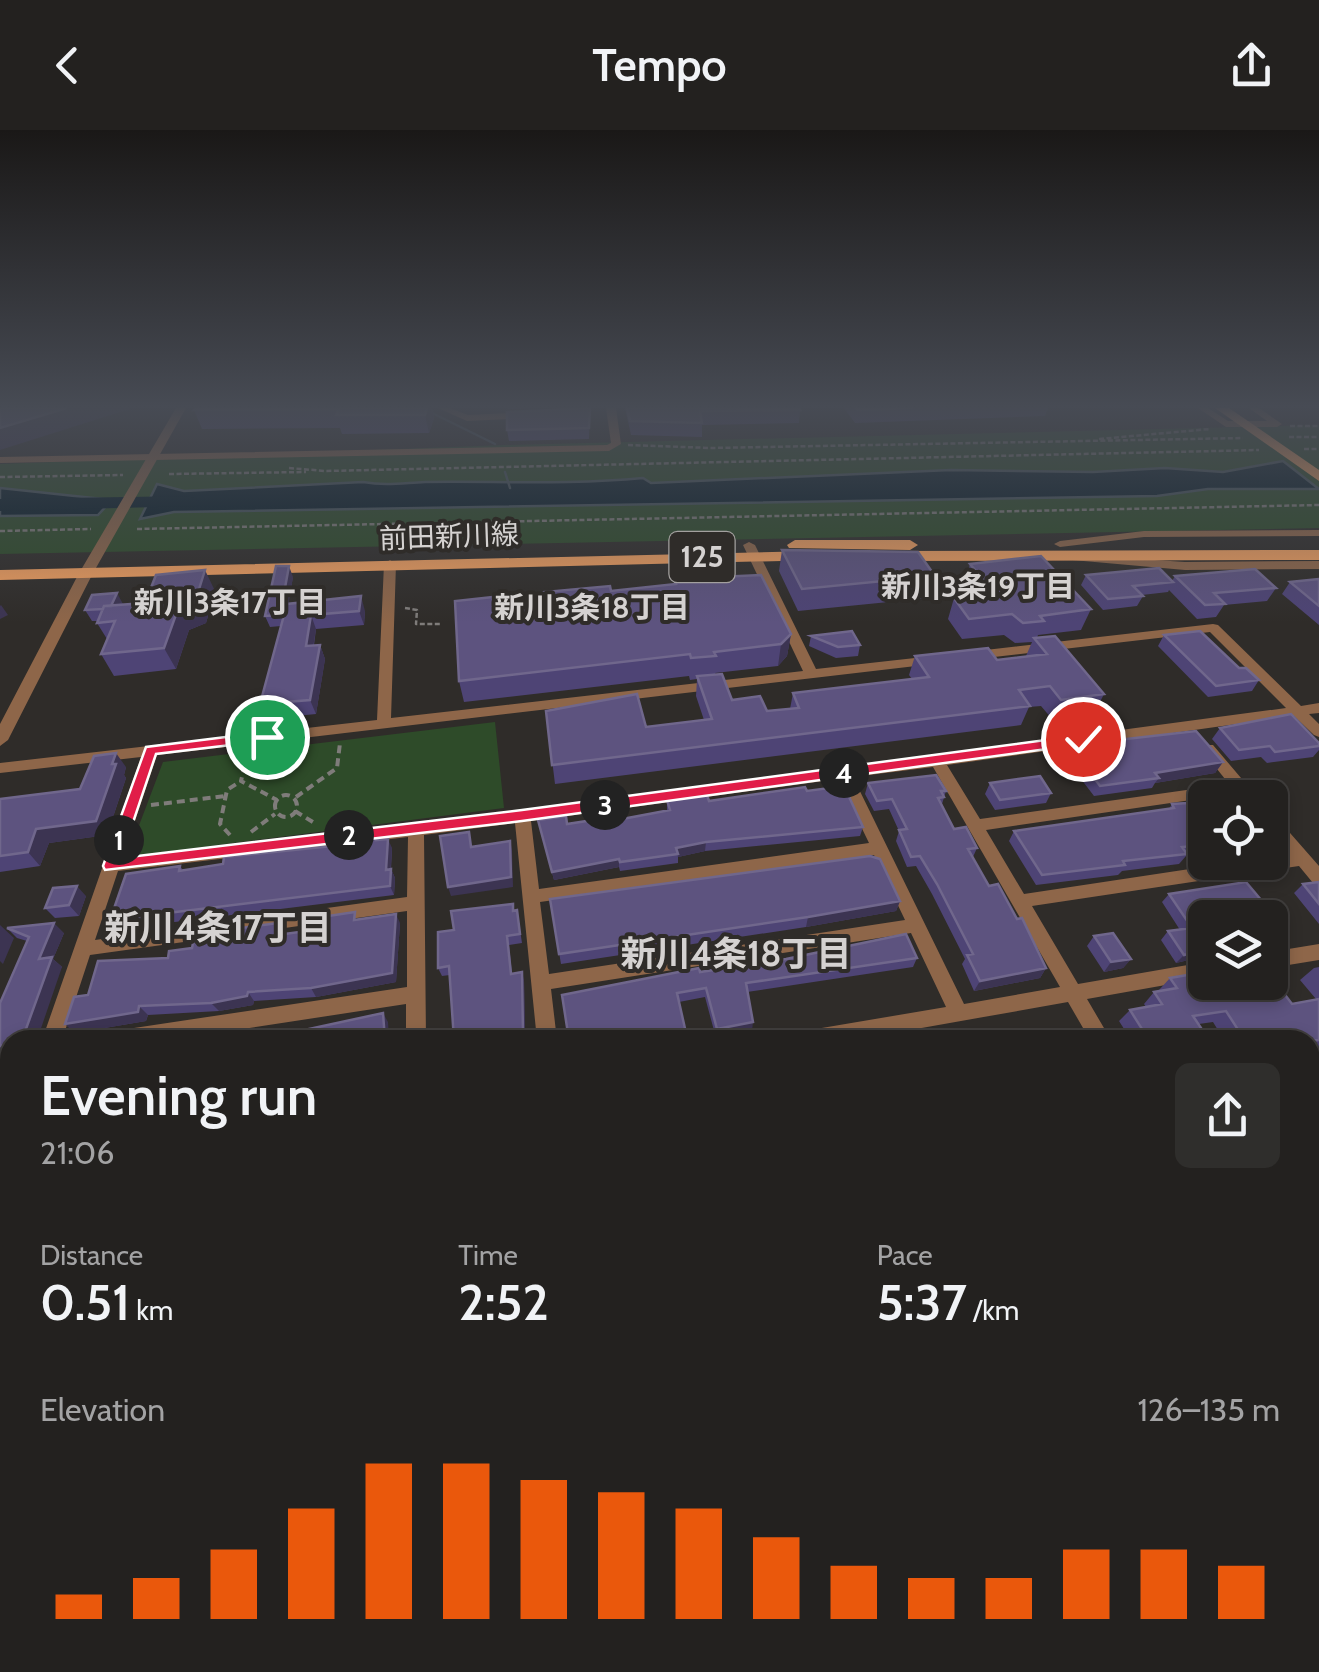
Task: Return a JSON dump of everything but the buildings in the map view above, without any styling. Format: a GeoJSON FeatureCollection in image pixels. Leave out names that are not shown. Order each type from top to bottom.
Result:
{"type":"FeatureCollection","features":[{"type":"Feature","properties":{"kind":"main road","name":"前田新川線"},"geometry":{"type":"LineString","coordinates":[[0,575],[89,568],[751,550],[1059,550],[1319,544]]}},
{"type":"Feature","properties":{"kind":"main road","name":"前田新川線"},"geometry":{"type":"LineString","coordinates":[[0,562],[89,568],[390,564],[751,550]]}},
{"type":"Feature","properties":{"kind":"main road","name":"前田新川線"},"geometry":{"type":"LineString","coordinates":[[1059,550],[1319,556]]}},
{"type":"Feature","properties":{"kind":"street"},"geometry":{"type":"LineString","coordinates":[[0,740],[89,568],[141,480]]}},
{"type":"Feature","properties":{"kind":"street"},"geometry":{"type":"LineString","coordinates":[[1059,550],[1144,534],[1319,533]]}},
{"type":"Feature","properties":{"kind":"street"},"geometry":{"type":"LineString","coordinates":[[751,550],[811,674]]}},
{"type":"Feature","properties":{"kind":"street"},"geometry":{"type":"LineString","coordinates":[[1059,550],[1146,565],[1319,564]]}},
{"type":"Feature","properties":{"kind":"street"},"geometry":{"type":"LineString","coordinates":[[384,724],[390,564]]}},
{"type":"Feature","properties":{"kind":"street"},"geometry":{"type":"LineString","coordinates":[[0,768],[1213,628],[1319,732]]}},
{"type":"Feature","properties":{"kind":"street"},"geometry":{"type":"LineString","coordinates":[[111,866],[416,830],[1319,708]]}},
{"type":"Feature","properties":{"kind":"street"},"geometry":{"type":"LineString","coordinates":[[1188,726],[1235,780]]}},
{"type":"Feature","properties":{"kind":"street"},"geometry":{"type":"LineString","coordinates":[[55,1030],[150,750]]}},
{"type":"Feature","properties":{"kind":"street"},"geometry":{"type":"LineString","coordinates":[[937,760],[1095,1030]]}},
{"type":"Feature","properties":{"kind":"street"},"geometry":{"type":"LineString","coordinates":[[843,774],[959,1014]]}},
{"type":"Feature","properties":{"kind":"street"},"geometry":{"type":"LineString","coordinates":[[976,826],[1188,800]]}},
{"type":"Feature","properties":{"kind":"street"},"geometry":{"type":"LineString","coordinates":[[522,816],[546,1030]]}},
{"type":"Feature","properties":{"kind":"street"},"geometry":{"type":"LineString","coordinates":[[416,830],[416,1030]]}},
{"type":"Feature","properties":{"kind":"street"},"geometry":{"type":"LineString","coordinates":[[1288,842],[1319,878]]}},
{"type":"Feature","properties":{"kind":"street"},"geometry":{"type":"LineString","coordinates":[[531,897],[879,848]]}},
{"type":"Feature","properties":{"kind":"street"},"geometry":{"type":"LineString","coordinates":[[1020,901],[1302,859]]}},
{"type":"Feature","properties":{"kind":"street"},"geometry":{"type":"LineString","coordinates":[[82,949],[416,903]]}},
{"type":"Feature","properties":{"kind":"street"},"geometry":{"type":"LineString","coordinates":[[540,983],[916,925]]}},
{"type":"Feature","properties":{"kind":"street"},"geometry":{"type":"LineString","coordinates":[[1288,957],[1319,952]]}},
{"type":"Feature","properties":{"kind":"street"},"geometry":{"type":"LineString","coordinates":[[864,1030],[1188,973]]}},
{"type":"Feature","properties":{"kind":"street"},"geometry":{"type":"LineString","coordinates":[[180,1030],[416,994]]}},
{"type":"Feature","properties":{"kind":"path"},"geometry":{"type":"LineString","coordinates":[[137,529],[930,515],[1037,507],[1319,505]]}},
{"type":"Feature","properties":{"kind":"path"},"geometry":{"type":"LineString","coordinates":[[0,531],[91,530]]}},
{"type":"Feature","properties":{"kind":"path"},"geometry":{"type":"LineString","coordinates":[[400,609],[416,610],[416,624],[442,624]]}},
{"type":"Feature","properties":{"kind":"path"},"geometry":{"type":"LineString","coordinates":[[242,781],[277,800],[296,798],[337,768],[340,738]]}},
{"type":"Feature","properties":{"kind":"path"},"geometry":{"type":"LineString","coordinates":[[236,843],[220,824],[227,790],[242,781],[248,752]]}},
{"type":"Feature","properties":{"kind":"path"},"geometry":{"type":"LineString","coordinates":[[144,806],[226,796]]}},
{"type":"Feature","properties":{"kind":"path"},"geometry":{"type":"LineString","coordinates":[[295,811],[300,802],[296,798]]}},
{"type":"Feature","properties":{"kind":"path"},"geometry":{"type":"LineString","coordinates":[[274,814],[272,806],[277,800]]}},
{"type":"Feature","properties":{"kind":"path"},"geometry":{"type":"LineString","coordinates":[[249,833],[274,814],[295,811],[321,827],[320,832]]}},
{"type":"Feature","properties":{"kind":"green space"},"geometry":{"type":"Polygon","coordinates":[[[0,480],[1319,480],[1319,528],[0,554],[0,480]]]}},
{"type":"Feature","properties":{"kind":"green space"},"geometry":{"type":"Polygon","coordinates":[[[495,722],[504,808],[133,856],[129,852],[163,762],[495,722]]]}},
{"type":"Feature","properties":{"kind":"water"},"geometry":{"type":"Polygon","coordinates":[[[646,480],[651,483],[1307,480],[1319,489],[1208,489],[1157,496],[174,512],[140,519],[157,484],[184,491],[363,482],[646,480]]]}},
{"type":"Feature","properties":{"kind":"water"},"geometry":{"type":"Polygon","coordinates":[[[0,488],[112,500],[98,515],[0,516],[0,488]]]}},
{"type":"Feature","properties":{"kind":"waterway"},"geometry":{"type":"LineString","coordinates":[[507,480],[510,488]]}},
{"type":"Feature","properties":{"kind":"waterway"},"geometry":{"type":"LineString","coordinates":[[0,505],[190,502]]}},
{"type":"Feature","properties":{"kind":"district","name":"新川3条19丁目"},"geometry":{"type":"Point","coordinates":[978,587]}},
{"type":"Feature","properties":{"kind":"district","name":"新川3条17丁目"},"geometry":{"type":"Point","coordinates":[230,603]}},
{"type":"Feature","properties":{"kind":"district","name":"新川3条18丁目"},"geometry":{"type":"Point","coordinates":[592,608]}},
{"type":"Feature","properties":{"kind":"district","name":"新川4条17丁目"},"geometry":{"type":"Point","coordinates":[218,928]}},
{"type":"Feature","properties":{"kind":"district","name":"新川4条18丁目"},"geometry":{"type":"Point","coordinates":[736,954]}},
{"type":"Feature","properties":{"kind":"route"},"geometry":{"type":"LineString","coordinates":[[267,737],[150,750],[111,866],[416,830],[1083,739]]}}]}
